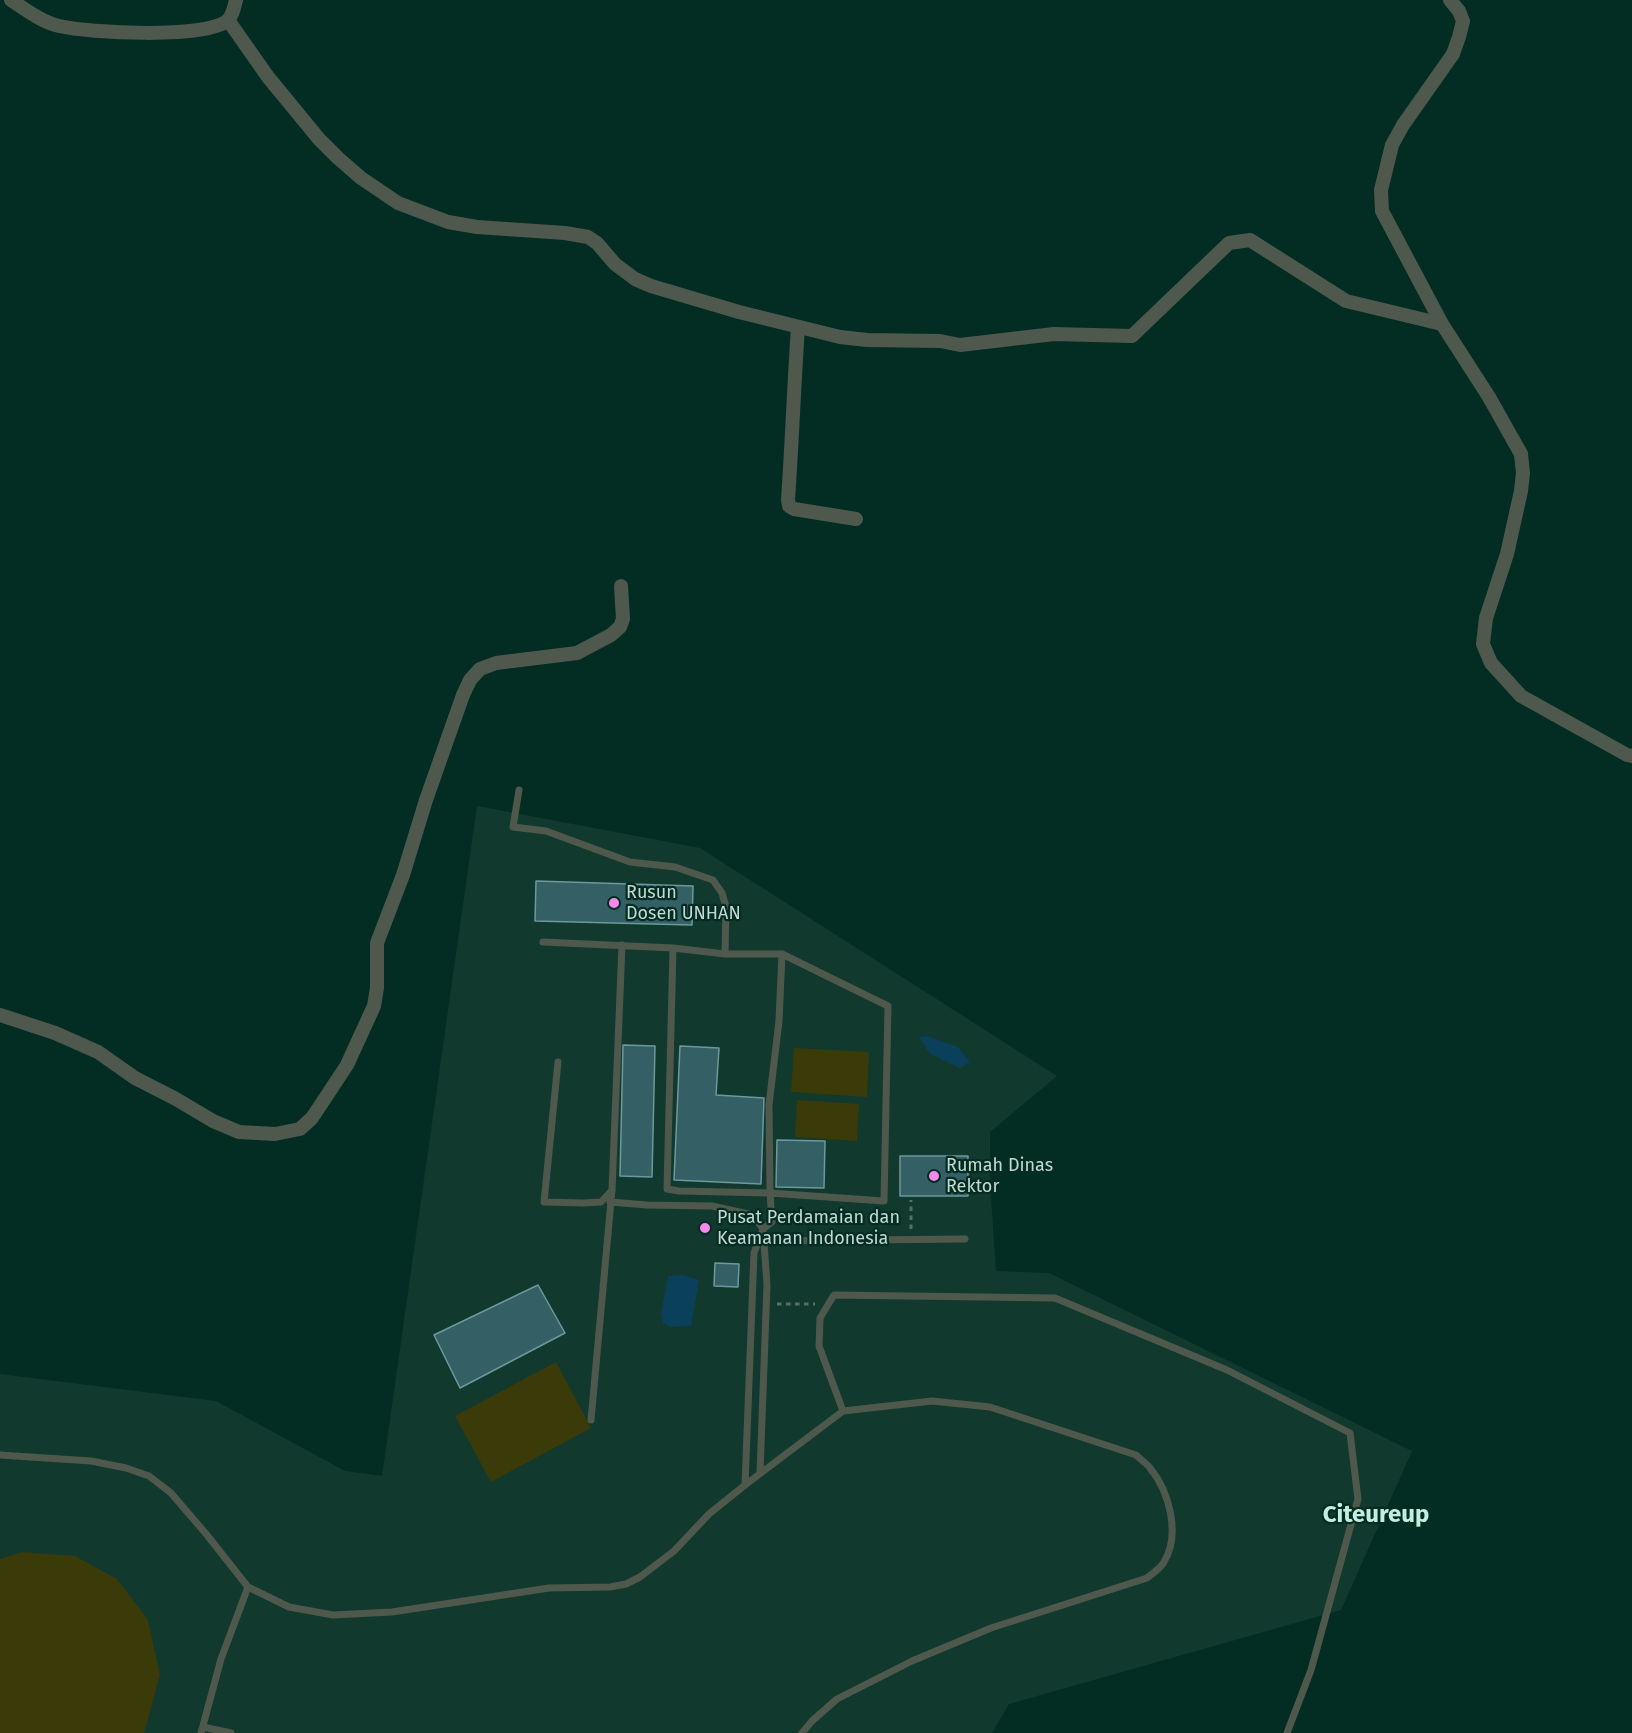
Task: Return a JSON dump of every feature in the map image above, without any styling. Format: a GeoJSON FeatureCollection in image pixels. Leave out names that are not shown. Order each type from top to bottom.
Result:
{"type":"FeatureCollection","features":[{"type":"Feature","properties":{"kind":"street"},"geometry":{"type":"LineString","coordinates":[[11,0],[52,24],[100,31],[169,33],[216,26],[228,20],[233,13],[236,0]]}},
{"type":"Feature","properties":{"kind":"street"},"geometry":{"type":"LineString","coordinates":[[1450,0],[1459,11],[1463,21],[1459,38],[1453,54],[1403,125],[1392,145],[1381,190],[1382,211],[1442,324],[1489,397],[1521,454],[1523,472],[1521,491],[1507,554],[1486,618],[1483,644],[1491,663],[1521,696],[1632,756]]}},
{"type":"Feature","properties":{"kind":"street"},"geometry":{"type":"LineString","coordinates":[[228,20],[268,77],[319,139],[361,178],[398,202],[448,222],[477,227],[565,233],[588,237],[597,243],[615,264],[635,279],[651,286],[798,327],[840,337],[867,340],[940,341],[960,345],[1054,334],[1132,336],[1229,243],[1250,240],[1346,301],[1442,324]]}},
{"type":"Feature","properties":{"kind":"street"},"geometry":{"type":"LineString","coordinates":[[798,327],[789,506],[794,509],[856,519]]}},
{"type":"Feature","properties":{"kind":"street"},"geometry":{"type":"LineString","coordinates":[[0,1015],[55,1033],[98,1052],[135,1078],[213,1121],[239,1132],[275,1134],[300,1129],[312,1118],[346,1065],[374,1006],[377,988],[377,943],[403,875],[459,705],[470,680],[480,669],[496,663],[577,653],[611,635],[620,627],[623,619],[621,586]]}},
{"type":"Feature","properties":{"kind":"lane"},"geometry":{"type":"LineString","coordinates":[[519,790],[513,827],[546,831],[630,862],[675,867],[713,880],[722,893],[726,907],[725,954]]}},
{"type":"Feature","properties":{"kind":"lane"},"geometry":{"type":"LineString","coordinates":[[543,942],[673,948],[725,954],[782,954],[888,1006],[884,1201],[667,1189],[673,948]]}},
{"type":"Feature","properties":{"kind":"lane"},"geometry":{"type":"LineString","coordinates":[[591,1419],[612,1190],[622,945]]}},
{"type":"Feature","properties":{"kind":"lane"},"geometry":{"type":"LineString","coordinates":[[745,1485],[754,1253],[763,1229],[772,1222],[769,1105],[779,1021],[782,954]]}},
{"type":"Feature","properties":{"kind":"lane"},"geometry":{"type":"LineString","coordinates":[[558,1062],[544,1202],[601,1202],[612,1190]]}},
{"type":"Feature","properties":{"kind":"lane"},"geometry":{"type":"LineString","coordinates":[[610,1202],[712,1206],[753,1215],[763,1229],[767,1285],[760,1473]]}},
{"type":"Feature","properties":{"kind":"lane"},"geometry":{"type":"LineString","coordinates":[[763,1241],[965,1239]]}},
{"type":"Feature","properties":{"kind":"lane"},"geometry":{"type":"LineString","coordinates":[[843,1411],[819,1346],[820,1318],[834,1295],[1055,1298],[1227,1370],[1350,1433],[1358,1499],[1311,1670],[1287,1733]]}},
{"type":"Feature","properties":{"kind":"lane"},"geometry":{"type":"LineString","coordinates":[[0,1455],[91,1461],[126,1468],[149,1476],[171,1493],[248,1587],[289,1608],[333,1615],[392,1612],[549,1588],[610,1587],[626,1584],[674,1551],[709,1514],[843,1411],[932,1401],[990,1407],[1136,1455],[1150,1468],[1161,1485],[1171,1511],[1170,1549],[1158,1570],[1147,1578],[991,1628],[912,1661],[837,1699],[802,1733]]}},
{"type":"Feature","properties":{"kind":"lane"},"geometry":{"type":"LineString","coordinates":[[231,1733],[202,1730],[221,1659],[248,1587]]}},
{"type":"Feature","properties":{"kind":"path"},"geometry":{"type":"LineString","coordinates":[[910,1240],[911,1200]]}},
{"type":"Feature","properties":{"kind":"path"},"geometry":{"type":"LineString","coordinates":[[766,1304],[828,1304]]}},
{"type":"Feature","properties":{"kind":"shaded area","name":"Pusat Perdamaian dan Keamanan Indonesia"},"geometry":{"type":"Polygon","coordinates":[[[477,806],[700,848],[1057,1076],[990,1132],[990,1184],[996,1271],[1049,1273],[1412,1451],[1341,1610],[1009,1704],[992,1733],[0,1733],[0,1374],[216,1401],[345,1471],[382,1476],[477,806]]]}},
{"type":"Feature","properties":{"kind":"shaded area"},"geometry":{"type":"Polygon","coordinates":[[[927,1036],[958,1047],[970,1062],[960,1068],[930,1054],[919,1037],[927,1036]]]}},
{"type":"Feature","properties":{"kind":"shaded area"},"geometry":{"type":"Polygon","coordinates":[[[794,1048],[869,1052],[867,1097],[791,1092],[794,1048]]]}},
{"type":"Feature","properties":{"kind":"shaded area"},"geometry":{"type":"Polygon","coordinates":[[[797,1100],[859,1104],[857,1141],[795,1137],[797,1100]]]}},
{"type":"Feature","properties":{"kind":"shaded area"},"geometry":{"type":"Polygon","coordinates":[[[683,1275],[699,1280],[691,1326],[670,1327],[663,1323],[661,1314],[668,1276],[683,1275]]]}},
{"type":"Feature","properties":{"kind":"shaded area"},"geometry":{"type":"Polygon","coordinates":[[[556,1362],[591,1428],[491,1482],[455,1416],[556,1362]]]}},
{"type":"Feature","properties":{"kind":"shaded area"},"geometry":{"type":"Polygon","coordinates":[[[22,1552],[75,1556],[117,1579],[148,1620],[160,1675],[144,1733],[0,1733],[0,1559],[22,1552]]]}},
{"type":"Feature","properties":{"kind":"building","name":"Rusun Dosen UNHAN"},"geometry":{"type":"Polygon","coordinates":[[[536,881],[693,886],[692,925],[535,921],[536,881]]]}},
{"type":"Feature","properties":{"kind":"building"},"geometry":{"type":"Polygon","coordinates":[[[623,1045],[655,1046],[652,1177],[620,1176],[623,1045]]]}},
{"type":"Feature","properties":{"kind":"building"},"geometry":{"type":"Polygon","coordinates":[[[680,1046],[719,1048],[716,1095],[764,1098],[761,1184],[674,1180],[680,1046]]]}},
{"type":"Feature","properties":{"kind":"building"},"geometry":{"type":"Polygon","coordinates":[[[777,1140],[825,1141],[824,1188],[776,1187],[777,1140]]]}},
{"type":"Feature","properties":{"kind":"building","name":"Rumah Dinas Rektor"},"geometry":{"type":"Polygon","coordinates":[[[900,1156],[968,1156],[968,1196],[900,1196],[900,1156]]]}},
{"type":"Feature","properties":{"kind":"building"},"geometry":{"type":"Polygon","coordinates":[[[715,1263],[739,1264],[738,1287],[714,1286],[715,1263]]]}},
{"type":"Feature","properties":{"kind":"building"},"geometry":{"type":"Polygon","coordinates":[[[538,1285],[565,1333],[460,1388],[434,1335],[538,1285]]]}},
{"type":"Feature","properties":{"kind":"place","name":"Rusun Dosen UNHAN"},"geometry":{"type":"Point","coordinates":[614,903]}},
{"type":"Feature","properties":{"kind":"place","name":"Rumah Dinas Rektor"},"geometry":{"type":"Point","coordinates":[934,1176]}},
{"type":"Feature","properties":{"kind":"place","name":"Pusat Perdamaian dan Keamanan Indonesia"},"geometry":{"type":"Point","coordinates":[705,1228]}},
{"type":"Feature","properties":{"kind":"district","name":"Citeureup"},"geometry":{"type":"Point","coordinates":[1376,1515]}}]}
